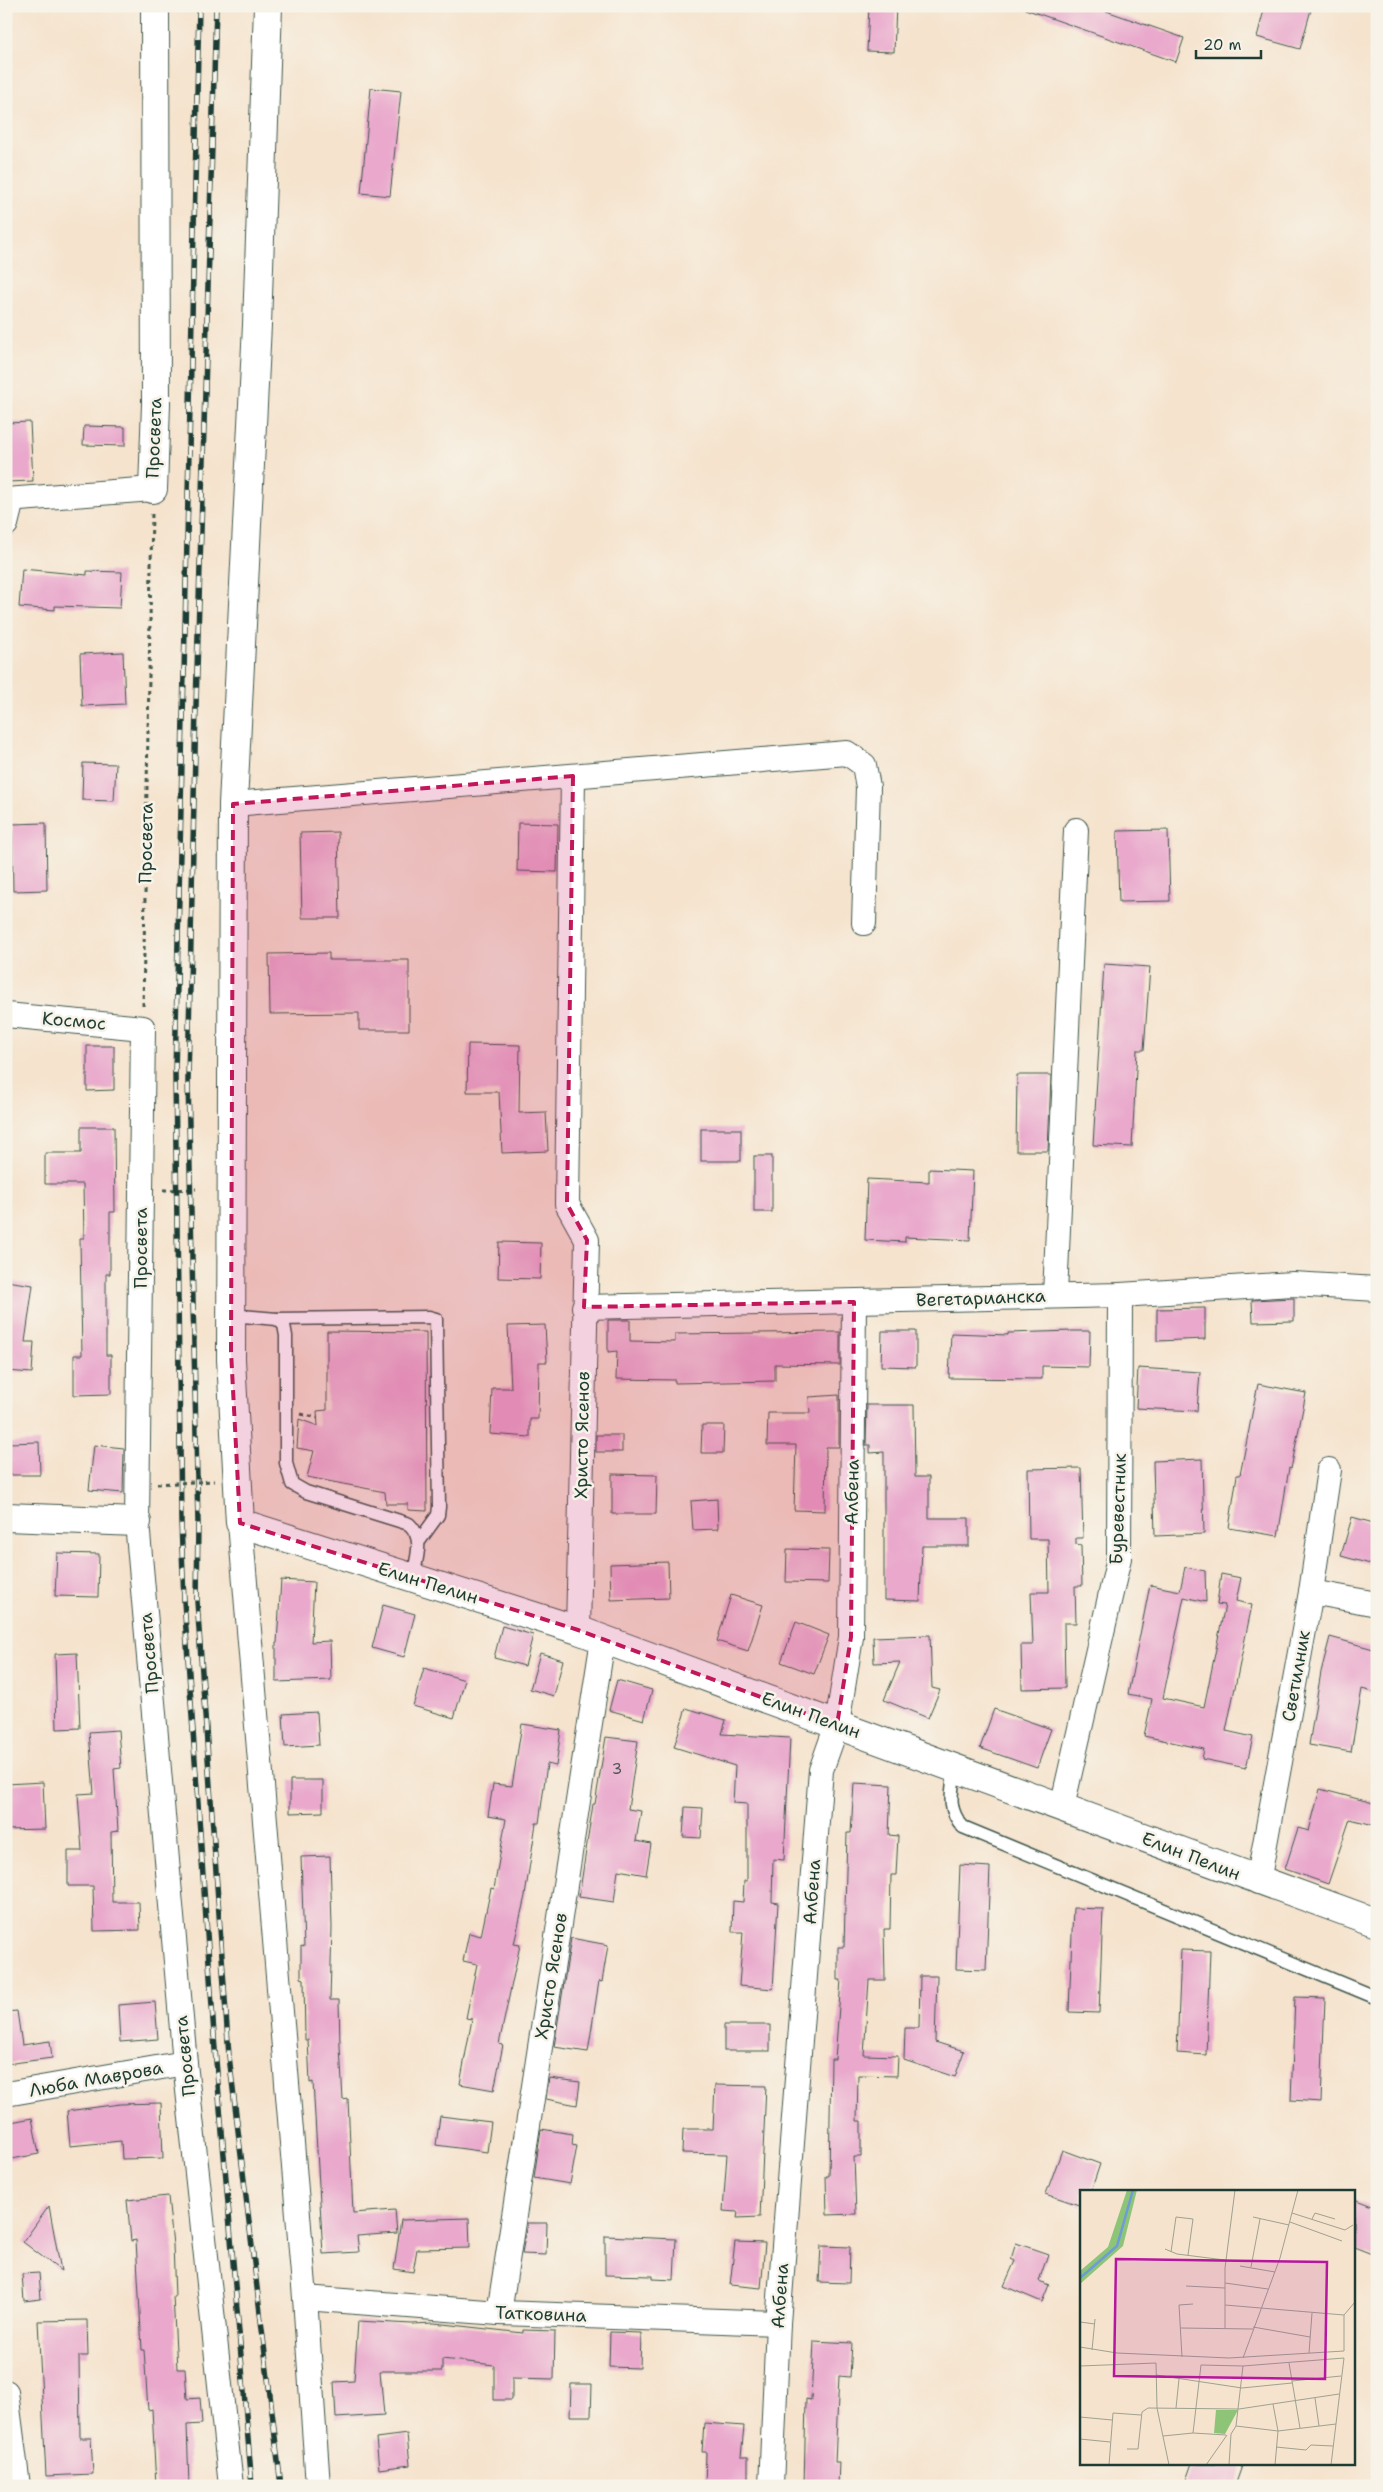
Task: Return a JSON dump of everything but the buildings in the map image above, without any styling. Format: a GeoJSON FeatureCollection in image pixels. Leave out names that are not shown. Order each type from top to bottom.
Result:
{"type":"FeatureCollection","features":[{"type":"Feature","properties":{"kind":"street","name":"Просвета"},"geometry":{"type":"LineString","coordinates":[[153,489],[156,404],[155,6]]}},
{"type":"Feature","properties":{"kind":"street"},"geometry":{"type":"LineString","coordinates":[[268,6],[256,325],[233,804],[231,1359],[240,1523],[305,2298],[318,2486]]}},
{"type":"Feature","properties":{"kind":"street"},"geometry":{"type":"LineString","coordinates":[[6,524],[9,500],[153,489]]}},
{"type":"Feature","properties":{"kind":"street"},"geometry":{"type":"LineString","coordinates":[[233,804],[847,753],[864,765],[868,787],[864,923]]}},
{"type":"Feature","properties":{"kind":"street","name":"Христо Ясенов"},"geometry":{"type":"LineString","coordinates":[[499,2313],[591,1634],[584,1307],[587,1240],[567,1204],[573,776]]}},
{"type":"Feature","properties":{"kind":"street"},"geometry":{"type":"LineString","coordinates":[[1054,1295],[1076,830]]}},
{"type":"Feature","properties":{"kind":"street","name":"Космос"},"geometry":{"type":"LineString","coordinates":[[6,1015],[142,1028]]}},
{"type":"Feature","properties":{"kind":"street","name":"Просвета"},"geometry":{"type":"LineString","coordinates":[[142,1028],[140,1454],[137,1522],[185,2064],[231,2486]]}},
{"type":"Feature","properties":{"kind":"street","name":"Вегетарианска"},"geometry":{"type":"LineString","coordinates":[[584,1307],[1120,1295],[1294,1284],[1377,1289]]}},
{"type":"Feature","properties":{"kind":"street","name":"Буревестник"},"geometry":{"type":"LineString","coordinates":[[1062,1807],[1119,1558],[1120,1295]]}},
{"type":"Feature","properties":{"kind":"street","name":"Албена"},"geometry":{"type":"LineString","coordinates":[[771,2486],[778,2323],[821,1770],[837,1725],[851,1636],[854,1302]]}},
{"type":"Feature","properties":{"kind":"street","name":"Светилник"},"geometry":{"type":"LineString","coordinates":[[1258,1882],[1311,1592],[1329,1470]]}},
{"type":"Feature","properties":{"kind":"street"},"geometry":{"type":"LineString","coordinates":[[6,1517],[137,1522]]}},
{"type":"Feature","properties":{"kind":"street","name":"Елин Пелин"},"geometry":{"type":"LineString","coordinates":[[240,1523],[591,1634],[1062,1807],[1258,1882],[1377,1923]]}},
{"type":"Feature","properties":{"kind":"street"},"geometry":{"type":"LineString","coordinates":[[1311,1592],[1377,1604]]}},
{"type":"Feature","properties":{"kind":"street","name":"Люба Маврова"},"geometry":{"type":"LineString","coordinates":[[6,2094],[185,2064]]}},
{"type":"Feature","properties":{"kind":"street","name":"Татковина"},"geometry":{"type":"LineString","coordinates":[[305,2298],[499,2313],[778,2323]]}},
{"type":"Feature","properties":{"kind":"street"},"geometry":{"type":"LineString","coordinates":[[6,2392],[18,2486]]}},
{"type":"Feature","properties":{"kind":"lane"},"geometry":{"type":"LineString","coordinates":[[232,1315],[278,1319],[429,1317],[436,1319],[439,1508],[438,1515],[420,1540],[413,1578]]}},
{"type":"Feature","properties":{"kind":"lane"},"geometry":{"type":"LineString","coordinates":[[278,1319],[284,1325],[286,1336],[286,1463],[292,1484],[306,1492],[409,1524],[416,1531],[420,1540]]}},
{"type":"Feature","properties":{"kind":"lane"},"geometry":{"type":"LineString","coordinates":[[955,1768],[951,1805],[954,1818],[963,1827],[1377,1998]]}},
{"type":"Feature","properties":{"kind":"path","name":"Просвета"},"geometry":{"type":"LineString","coordinates":[[142,1028],[153,489]]}},
{"type":"Feature","properties":{"kind":"path"},"geometry":{"type":"LineString","coordinates":[[164,1190],[196,1189]]}},
{"type":"Feature","properties":{"kind":"path"},"geometry":{"type":"LineString","coordinates":[[157,1484],[214,1481]]}},
{"type":"Feature","properties":{"kind":"highlighted area"},"geometry":{"type":"Polygon","coordinates":[[[573,776],[567,1204],[587,1240],[584,1307],[854,1302],[851,1637],[837,1725],[578,1630],[240,1523],[231,1351],[233,804],[573,776]]]}},
{"type":"Feature","properties":{"kind":"railway"},"geometry":{"type":"LineString","coordinates":[[199,6],[175,1074],[181,1522],[184,1601],[215,2049],[252,2486]]}},
{"type":"Feature","properties":{"kind":"railway"},"geometry":{"type":"LineString","coordinates":[[216,6],[196,706],[188,1080],[198,1523],[197,1601],[229,2056],[281,2486]]}}]}
